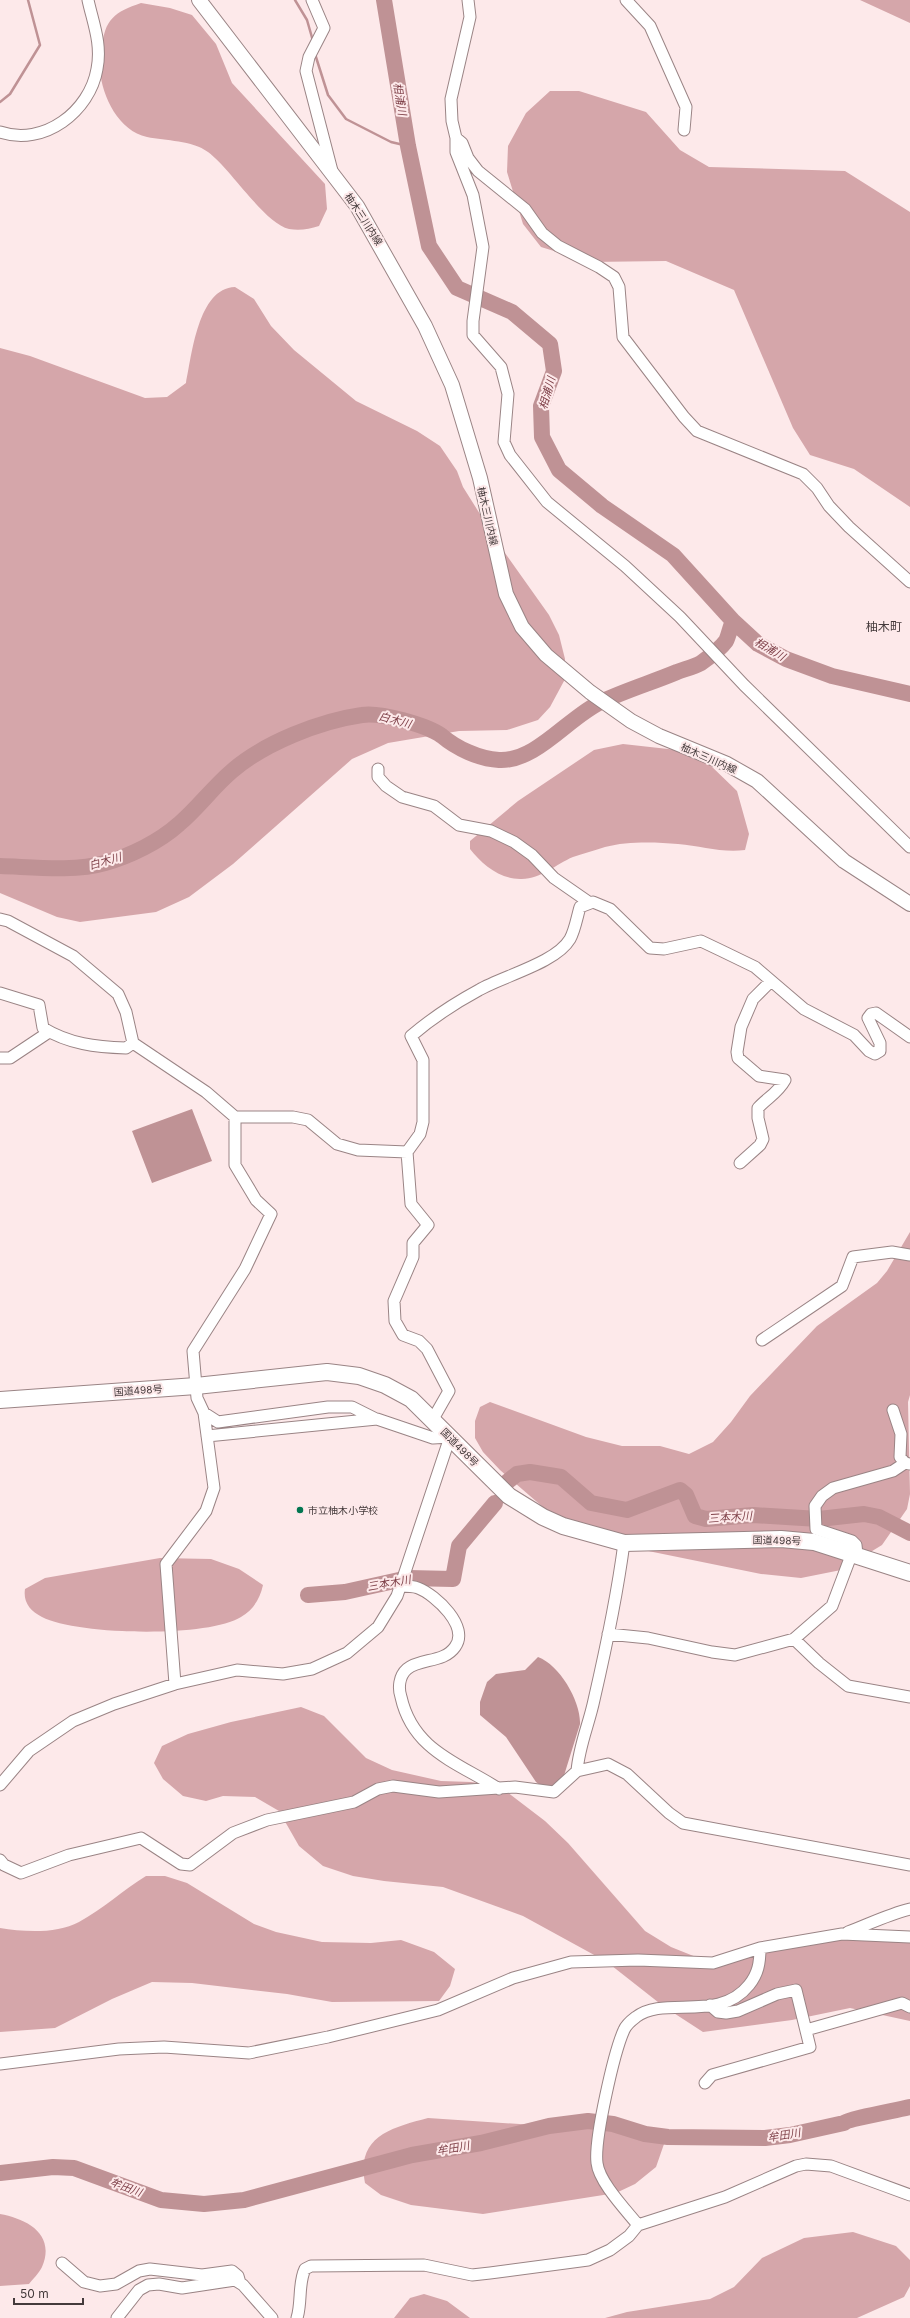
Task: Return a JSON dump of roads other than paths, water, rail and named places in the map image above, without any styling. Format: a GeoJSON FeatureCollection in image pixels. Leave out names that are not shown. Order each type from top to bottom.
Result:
{"type":"FeatureCollection","features":[{"type":"Feature","properties":{"kind":"highway","name":"国道498号"},"geometry":{"type":"LineString","coordinates":[[0,1400],[196,1386],[327,1372],[359,1376],[385,1385],[411,1399],[510,1496],[543,1517],[563,1526],[624,1543],[781,1539],[814,1542],[855,1553],[910,1573]]}},
{"type":"Feature","properties":{"kind":"main road","name":"柚木三川内線"},"geometry":{"type":"LineString","coordinates":[[199,0],[357,206],[385,252],[425,326],[452,385],[480,478],[506,594],[522,627],[546,655],[607,704],[631,721],[659,736],[727,764],[757,781],[844,861],[910,904]]}},
{"type":"Feature","properties":{"kind":"street"},"geometry":{"type":"LineString","coordinates":[[0,132],[31,134],[50,130],[70,116],[83,102],[93,85],[98,68],[99,41],[88,0]]}},
{"type":"Feature","properties":{"kind":"street"},"geometry":{"type":"LineString","coordinates":[[312,0],[324,28],[310,58],[306,71],[332,173]]}},
{"type":"Feature","properties":{"kind":"street"},"geometry":{"type":"LineString","coordinates":[[468,0],[470,17],[451,99],[452,121],[456,138],[456,152],[473,195],[483,247],[473,321],[474,335],[501,367],[508,394],[504,442],[510,455],[547,502],[625,566],[680,617],[744,685],[910,847]]}},
{"type":"Feature","properties":{"kind":"street"},"geometry":{"type":"LineString","coordinates":[[626,0],[650,26],[686,107],[684,130]]}},
{"type":"Feature","properties":{"kind":"street"},"geometry":{"type":"LineString","coordinates":[[456,138],[462,144],[468,158],[478,171],[525,209],[542,233],[558,246],[600,266],[614,277],[619,287],[623,337],[684,417],[697,431],[803,474],[817,488],[829,506],[849,527],[910,582]]}},
{"type":"Feature","properties":{"kind":"street"},"geometry":{"type":"LineString","coordinates":[[378,769],[378,776],[386,786],[402,797],[434,806],[459,825],[491,831],[514,842],[532,855],[554,878],[590,903]]}},
{"type":"Feature","properties":{"kind":"street"},"geometry":{"type":"LineString","coordinates":[[433,1419],[449,1391],[427,1349],[419,1341],[403,1335],[396,1321],[394,1301],[413,1257],[413,1243],[428,1225],[411,1204],[407,1152],[420,1134],[423,1122],[423,1060],[411,1036],[438,1014],[480,989],[536,965],[552,954],[570,939],[580,907],[593,902],[610,910],[650,948],[664,949],[701,942],[754,967],[804,1009],[854,1035],[869,1051],[875,1054],[880,1051],[880,1043],[868,1018],[871,1014],[876,1013],[910,1036]]}},
{"type":"Feature","properties":{"kind":"street"},"geometry":{"type":"LineString","coordinates":[[0,919],[8,920],[61,948],[90,969],[118,994],[126,1012],[133,1042],[206,1092],[235,1117],[292,1117],[308,1120],[337,1144],[358,1150],[407,1152]]}},
{"type":"Feature","properties":{"kind":"street"},"geometry":{"type":"LineString","coordinates":[[740,1163],[760,1145],[763,1139],[758,1118],[758,1108],[767,1097],[775,1094],[785,1080],[759,1076],[738,1058],[737,1052],[741,1027],[754,999],[771,981]]}},
{"type":"Feature","properties":{"kind":"street"},"geometry":{"type":"LineString","coordinates":[[0,993],[39,1005],[43,1028],[59,1038],[94,1046],[126,1048],[133,1042]]}},
{"type":"Feature","properties":{"kind":"street"},"geometry":{"type":"LineString","coordinates":[[0,1058],[10,1058],[49,1032]]}},
{"type":"Feature","properties":{"kind":"street"},"geometry":{"type":"LineString","coordinates":[[175,1684],[166,1564],[206,1511],[214,1488],[204,1412],[197,1398],[194,1351],[244,1269],[272,1214],[256,1200],[243,1181],[236,1165],[235,1117]]}},
{"type":"Feature","properties":{"kind":"street"},"geometry":{"type":"LineString","coordinates":[[762,1340],[842,1286],[853,1257],[892,1252],[910,1255]]}},
{"type":"Feature","properties":{"kind":"street"},"geometry":{"type":"LineString","coordinates":[[0,1785],[29,1751],[73,1722],[114,1704],[175,1684],[237,1670],[283,1674],[312,1668],[347,1653],[378,1627],[397,1596],[450,1437],[433,1438],[377,1419],[352,1408],[328,1407],[218,1422],[204,1412]]}},
{"type":"Feature","properties":{"kind":"street"},"geometry":{"type":"LineString","coordinates":[[608,1634],[648,1638],[712,1652],[735,1655],[794,1639],[832,1606],[855,1553],[856,1545],[852,1541],[816,1529],[815,1506],[822,1496],[832,1488],[893,1471],[907,1464],[900,1456],[901,1434],[893,1410]]}},
{"type":"Feature","properties":{"kind":"street"},"geometry":{"type":"LineString","coordinates":[[206,1436],[377,1419]]}},
{"type":"Feature","properties":{"kind":"street"},"geometry":{"type":"LineString","coordinates":[[576,1771],[578,1754],[594,1702],[624,1543]]}},
{"type":"Feature","properties":{"kind":"street"},"geometry":{"type":"LineString","coordinates":[[400,1586],[418,1588],[439,1602],[458,1625],[460,1637],[456,1646],[449,1655],[408,1668],[402,1675],[399,1690],[402,1704],[412,1725],[436,1752],[499,1788]]}},
{"type":"Feature","properties":{"kind":"street"},"geometry":{"type":"LineString","coordinates":[[794,1639],[819,1663],[848,1686],[910,1697]]}},
{"type":"Feature","properties":{"kind":"street"},"geometry":{"type":"LineString","coordinates":[[0,1860],[4,1865],[21,1872],[69,1855],[141,1838],[181,1864],[190,1865],[233,1833],[266,1820],[354,1802],[378,1789],[393,1786],[439,1792],[515,1788],[554,1792],[576,1771],[608,1764],[627,1774],[669,1813],[683,1823],[910,1865]]}},
{"type":"Feature","properties":{"kind":"street"},"geometry":{"type":"LineString","coordinates":[[0,2064],[119,2049],[164,2047],[249,2054],[328,2037],[438,2010],[489,1987],[552,1966],[571,1962],[638,1960],[713,1963],[760,1948],[842,1934],[893,1913],[910,1908]]}},
{"type":"Feature","properties":{"kind":"street"},"geometry":{"type":"LineString","coordinates":[[842,1934],[910,1937]]}},
{"type":"Feature","properties":{"kind":"street"},"geometry":{"type":"LineString","coordinates":[[638,2225],[602,2177],[597,2163],[599,2136],[618,2047],[625,2028],[637,2016],[652,2010],[710,2005],[728,2001],[743,1993],[754,1978],[760,1962],[760,1948]]}},
{"type":"Feature","properties":{"kind":"street"},"geometry":{"type":"LineString","coordinates":[[705,2083],[712,2075],[810,2047],[796,1990],[777,1994],[738,2011],[726,2013],[718,2012],[710,2005]]}},
{"type":"Feature","properties":{"kind":"street"},"geometry":{"type":"LineString","coordinates":[[806,2030],[902,2003],[910,2007]]}},
{"type":"Feature","properties":{"kind":"street"},"geometry":{"type":"LineString","coordinates":[[297,2318],[302,2274],[305,2269],[311,2266],[424,2265],[472,2275],[588,2260],[610,2250],[629,2236],[638,2225],[725,2196],[796,2166],[806,2164],[832,2166],[910,2195]]}},
{"type":"Feature","properties":{"kind":"street"},"geometry":{"type":"LineString","coordinates":[[62,2263],[84,2282],[100,2286],[116,2284],[139,2272],[150,2269],[202,2275],[232,2271],[238,2276],[240,2283],[272,2318]]}},
{"type":"Feature","properties":{"kind":"street"},"geometry":{"type":"LineString","coordinates":[[117,2318],[139,2290],[148,2285],[159,2284],[182,2288],[200,2287],[229,2281],[240,2283]]}},
{"type":"Feature","properties":{"kind":"waterway"},"geometry":{"type":"LineString","coordinates":[[0,102],[10,94],[40,45],[28,0]]}},
{"type":"Feature","properties":{"kind":"waterway"},"geometry":{"type":"LineString","coordinates":[[295,0],[307,20],[313,41]]}},
{"type":"Feature","properties":{"kind":"waterway","name":"相浦川"},"geometry":{"type":"LineString","coordinates":[[384,0],[408,146],[429,246],[457,288],[512,312],[550,344],[554,371],[541,406],[542,437],[559,470],[602,506],[673,555],[733,621],[758,644],[786,659],[832,676],[910,694]]}},
{"type":"Feature","properties":{"kind":"waterway"},"geometry":{"type":"LineString","coordinates":[[315,54],[328,95],[346,119],[391,142],[408,146]]}},
{"type":"Feature","properties":{"kind":"waterway","name":"白木川"},"geometry":{"type":"LineString","coordinates":[[0,866],[53,868],[93,866],[134,852],[163,837],[171,831],[186,818],[232,771],[260,751],[311,728],[346,718],[362,715],[380,715],[391,717],[426,728],[442,736],[454,745],[484,758],[499,760],[513,759],[540,746],[590,708],[603,701],[701,663],[718,650],[726,641],[733,621]]}},
{"type":"Feature","properties":{"kind":"waterway","name":"三本木川"},"geometry":{"type":"LineString","coordinates":[[507,1482],[517,1474],[530,1472],[561,1477],[591,1503],[627,1510],[680,1490],[686,1495],[695,1516],[706,1519],[753,1515],[819,1519],[864,1514],[879,1517],[910,1533]]}},
{"type":"Feature","properties":{"kind":"waterway","name":"三本木川"},"geometry":{"type":"LineString","coordinates":[[308,1595],[345,1592],[408,1578],[453,1579],[459,1546],[495,1503]]}},
{"type":"Feature","properties":{"kind":"waterway","name":"牟田川"},"geometry":{"type":"LineString","coordinates":[[0,2173],[53,2167],[74,2168],[161,2200],[204,2204],[244,2200],[412,2155],[481,2143],[549,2126],[588,2121],[613,2124],[645,2134],[668,2137],[765,2138],[790,2135],[910,2107]]}},
{"type":"Feature","properties":{"kind":"place","name":"市立柚木小学校"},"geometry":{"type":"Point","coordinates":[300,1510]}},
{"type":"Feature","properties":{"kind":"district","name":"柚木町"},"geometry":{"type":"Point","coordinates":[884,626]}}]}
